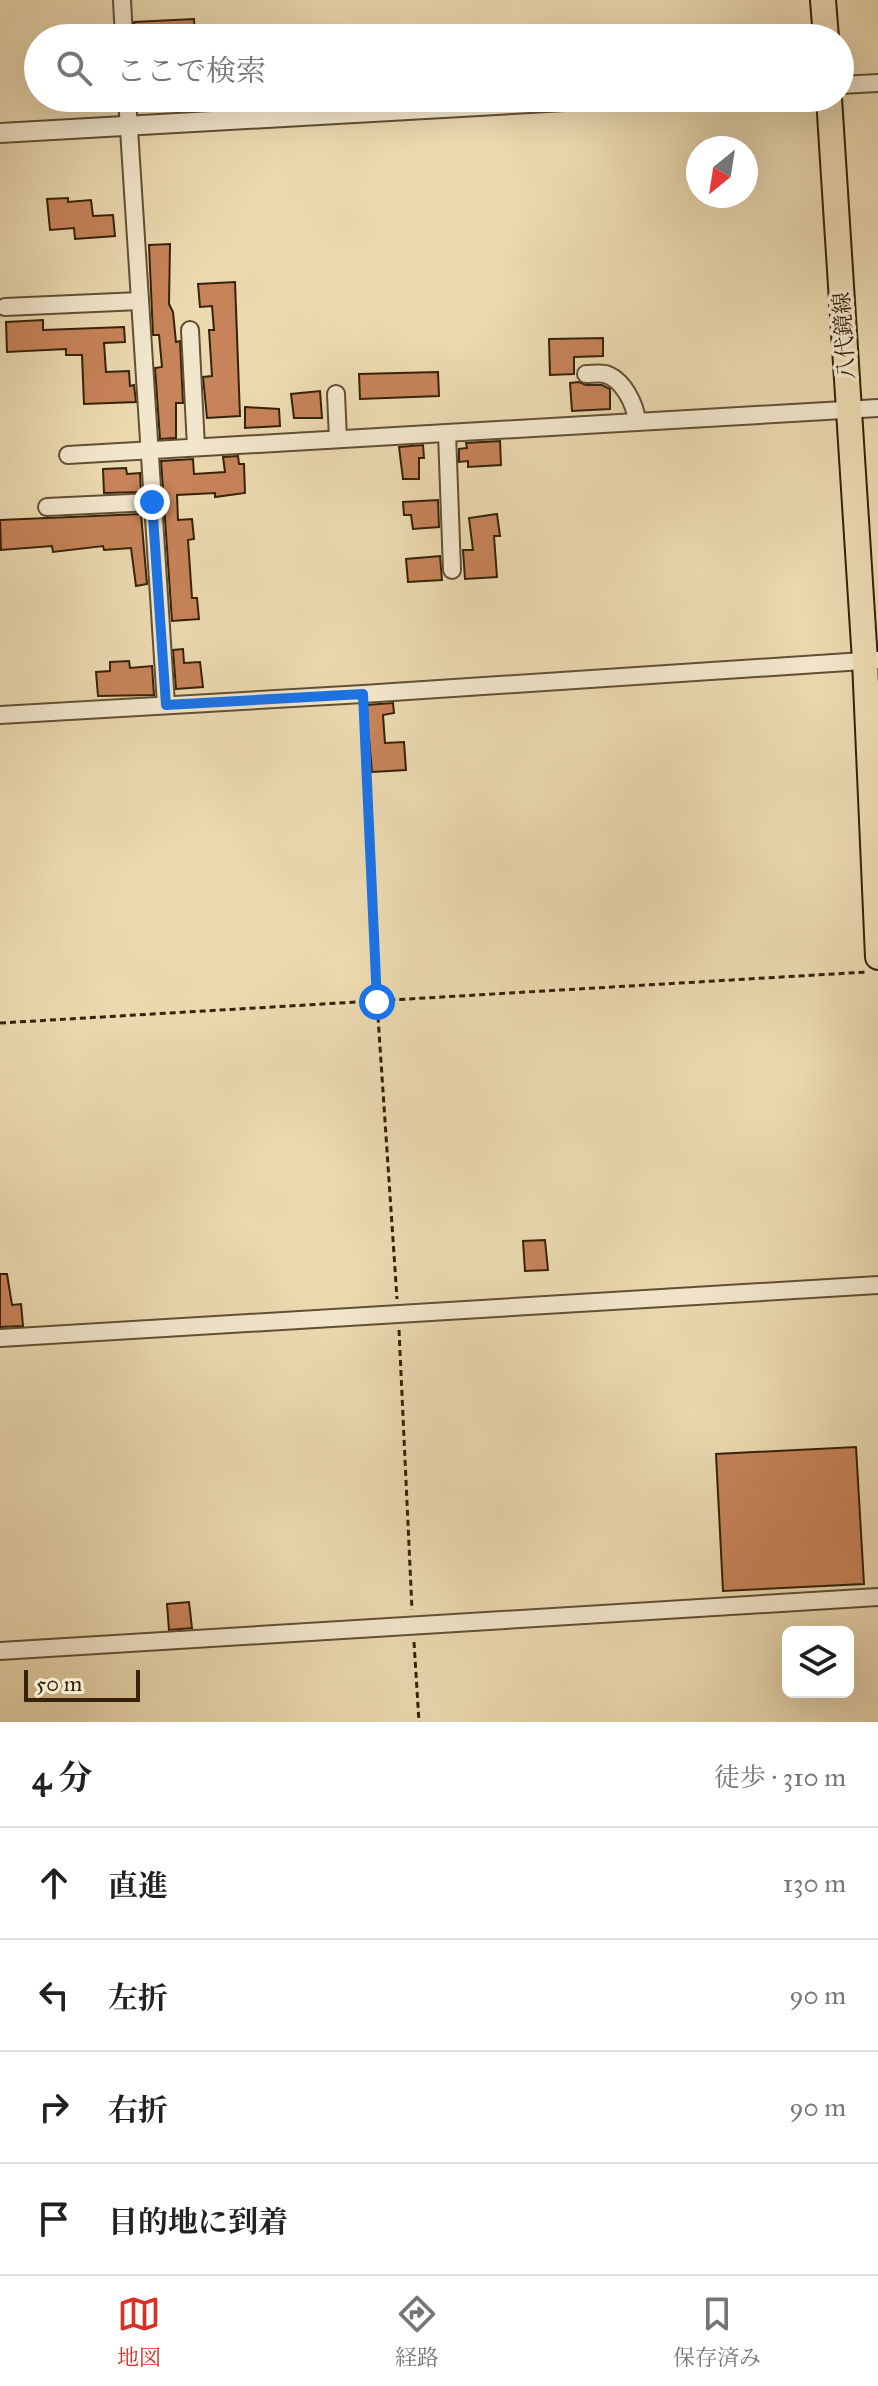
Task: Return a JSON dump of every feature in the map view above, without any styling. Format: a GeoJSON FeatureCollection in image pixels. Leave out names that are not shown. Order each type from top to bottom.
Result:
{"type":"FeatureCollection","features":[{"type":"Feature","properties":{"kind":"main road"},"geometry":{"type":"LineString","coordinates":[[823,0],[825,24]]}},
{"type":"Feature","properties":{"kind":"main road","name":"八代鏡線"},"geometry":{"type":"LineString","coordinates":[[830,112],[849,409],[871,660],[878,957]]}},
{"type":"Feature","properties":{"kind":"street"},"geometry":{"type":"LineString","coordinates":[[122,0],[123,24]]}},
{"type":"Feature","properties":{"kind":"street"},"geometry":{"type":"LineString","coordinates":[[854,84],[878,83]]}},
{"type":"Feature","properties":{"kind":"street"},"geometry":{"type":"LineString","coordinates":[[128,112],[166,705]]}},
{"type":"Feature","properties":{"kind":"street"},"geometry":{"type":"LineString","coordinates":[[0,133],[373,112]]}},
{"type":"Feature","properties":{"kind":"street"},"geometry":{"type":"LineString","coordinates":[[5,307],[140,301]]}},
{"type":"Feature","properties":{"kind":"street"},"geometry":{"type":"LineString","coordinates":[[190,330],[196,447]]}},
{"type":"Feature","properties":{"kind":"street"},"geometry":{"type":"LineString","coordinates":[[586,374],[604,373],[614,379],[635,403],[637,421]]}},
{"type":"Feature","properties":{"kind":"street"},"geometry":{"type":"LineString","coordinates":[[336,394],[338,439]]}},
{"type":"Feature","properties":{"kind":"street"},"geometry":{"type":"LineString","coordinates":[[68,455],[878,408]]}},
{"type":"Feature","properties":{"kind":"street"},"geometry":{"type":"LineString","coordinates":[[447,433],[452,570]]}},
{"type":"Feature","properties":{"kind":"street"},"geometry":{"type":"LineString","coordinates":[[47,507],[152,502]]}},
{"type":"Feature","properties":{"kind":"street"},"geometry":{"type":"LineString","coordinates":[[0,715],[871,660]]}},
{"type":"Feature","properties":{"kind":"street"},"geometry":{"type":"LineString","coordinates":[[0,1338],[878,1285]]}},
{"type":"Feature","properties":{"kind":"street"},"geometry":{"type":"LineString","coordinates":[[0,1651],[878,1597]]}},
{"type":"Feature","properties":{"kind":"path"},"geometry":{"type":"LineString","coordinates":[[363,694],[377,1002],[398,1314],[419,1722]]}},
{"type":"Feature","properties":{"kind":"path"},"geometry":{"type":"LineString","coordinates":[[0,1023],[878,971]]}},
{"type":"Feature","properties":{"kind":"building"},"geometry":{"type":"Polygon","coordinates":[[[194,19],[194,24],[134,24],[194,19]]]}},
{"type":"Feature","properties":{"kind":"building"},"geometry":{"type":"Polygon","coordinates":[[[68,198],[68,202],[91,200],[93,216],[113,215],[115,236],[75,239],[74,228],[50,230],[47,199],[68,198]]]}},
{"type":"Feature","properties":{"kind":"building"},"geometry":{"type":"Polygon","coordinates":[[[170,244],[169,304],[173,312],[176,342],[180,341],[183,403],[176,403],[176,438],[160,439],[155,368],[162,367],[159,335],[153,335],[149,245],[170,244]]]}},
{"type":"Feature","properties":{"kind":"building"},"geometry":{"type":"Polygon","coordinates":[[[235,282],[240,416],[207,418],[203,377],[212,376],[209,330],[214,330],[212,306],[200,307],[198,284],[235,282]]]}},
{"type":"Feature","properties":{"kind":"building"},"geometry":{"type":"Polygon","coordinates":[[[43,320],[43,330],[124,327],[125,342],[104,343],[106,372],[129,371],[136,402],[84,404],[82,355],[66,355],[66,349],[7,352],[6,322],[43,320]]]}},
{"type":"Feature","properties":{"kind":"building"},"geometry":{"type":"Polygon","coordinates":[[[603,338],[603,356],[574,357],[574,374],[550,375],[549,339],[603,338]]]}},
{"type":"Feature","properties":{"kind":"building"},"geometry":{"type":"Polygon","coordinates":[[[438,372],[439,396],[360,399],[359,374],[438,372]]]}},
{"type":"Feature","properties":{"kind":"building"},"geometry":{"type":"Polygon","coordinates":[[[570,383],[610,389],[610,409],[572,411],[570,383]]]}},
{"type":"Feature","properties":{"kind":"building"},"geometry":{"type":"Polygon","coordinates":[[[320,391],[322,418],[294,418],[291,394],[320,391]]]}},
{"type":"Feature","properties":{"kind":"building"},"geometry":{"type":"Polygon","coordinates":[[[245,407],[279,409],[280,426],[245,428],[245,407]]]}},
{"type":"Feature","properties":{"kind":"building"},"geometry":{"type":"Polygon","coordinates":[[[500,441],[501,465],[468,467],[468,461],[459,462],[459,449],[467,448],[466,443],[500,441]]]}},
{"type":"Feature","properties":{"kind":"building"},"geometry":{"type":"Polygon","coordinates":[[[423,445],[424,458],[419,458],[419,479],[403,479],[399,447],[423,445]]]}},
{"type":"Feature","properties":{"kind":"building"},"geometry":{"type":"Polygon","coordinates":[[[238,456],[239,464],[244,464],[245,493],[215,497],[215,493],[177,495],[178,520],[192,519],[194,539],[188,540],[192,598],[197,598],[199,619],[172,621],[161,461],[193,459],[194,474],[225,472],[223,457],[238,456]]]}},
{"type":"Feature","properties":{"kind":"building"},"geometry":{"type":"Polygon","coordinates":[[[126,468],[127,474],[140,473],[141,492],[104,493],[103,469],[126,468]]]}},
{"type":"Feature","properties":{"kind":"building"},"geometry":{"type":"Polygon","coordinates":[[[438,500],[439,527],[413,529],[411,515],[404,515],[403,502],[438,500]]]}},
{"type":"Feature","properties":{"kind":"building"},"geometry":{"type":"Polygon","coordinates":[[[141,514],[147,584],[136,586],[131,548],[104,550],[103,546],[53,552],[52,546],[1,550],[0,520],[141,514]]]}},
{"type":"Feature","properties":{"kind":"building"},"geometry":{"type":"Polygon","coordinates":[[[497,514],[500,536],[494,536],[497,577],[465,579],[463,550],[473,550],[469,518],[497,514]]]}},
{"type":"Feature","properties":{"kind":"building"},"geometry":{"type":"Polygon","coordinates":[[[440,556],[442,580],[408,582],[406,559],[440,556]]]}},
{"type":"Feature","properties":{"kind":"building"},"geometry":{"type":"Polygon","coordinates":[[[183,649],[184,663],[200,662],[203,687],[176,689],[173,650],[183,649]]]}},
{"type":"Feature","properties":{"kind":"building"},"geometry":{"type":"Polygon","coordinates":[[[129,661],[130,668],[152,666],[154,695],[98,696],[96,672],[110,671],[110,662],[129,661]]]}},
{"type":"Feature","properties":{"kind":"building"},"geometry":{"type":"Polygon","coordinates":[[[393,703],[394,713],[383,715],[385,743],[404,742],[406,770],[372,772],[366,705],[393,703]]]}},
{"type":"Feature","properties":{"kind":"building"},"geometry":{"type":"Polygon","coordinates":[[[545,1240],[548,1270],[525,1271],[523,1241],[545,1240]]]}},
{"type":"Feature","properties":{"kind":"building"},"geometry":{"type":"Polygon","coordinates":[[[0,1274],[7,1274],[12,1305],[21,1304],[23,1326],[0,1327],[0,1274]]]}},
{"type":"Feature","properties":{"kind":"building"},"geometry":{"type":"Polygon","coordinates":[[[856,1447],[864,1584],[723,1591],[716,1454],[856,1447]]]}},
{"type":"Feature","properties":{"kind":"building"},"geometry":{"type":"Polygon","coordinates":[[[189,1602],[192,1628],[169,1630],[167,1604],[189,1602]]]}},
{"type":"Feature","properties":{"kind":"route"},"geometry":{"type":"LineString","coordinates":[[152,502],[166,705],[363,694],[377,1002]]}}]}
